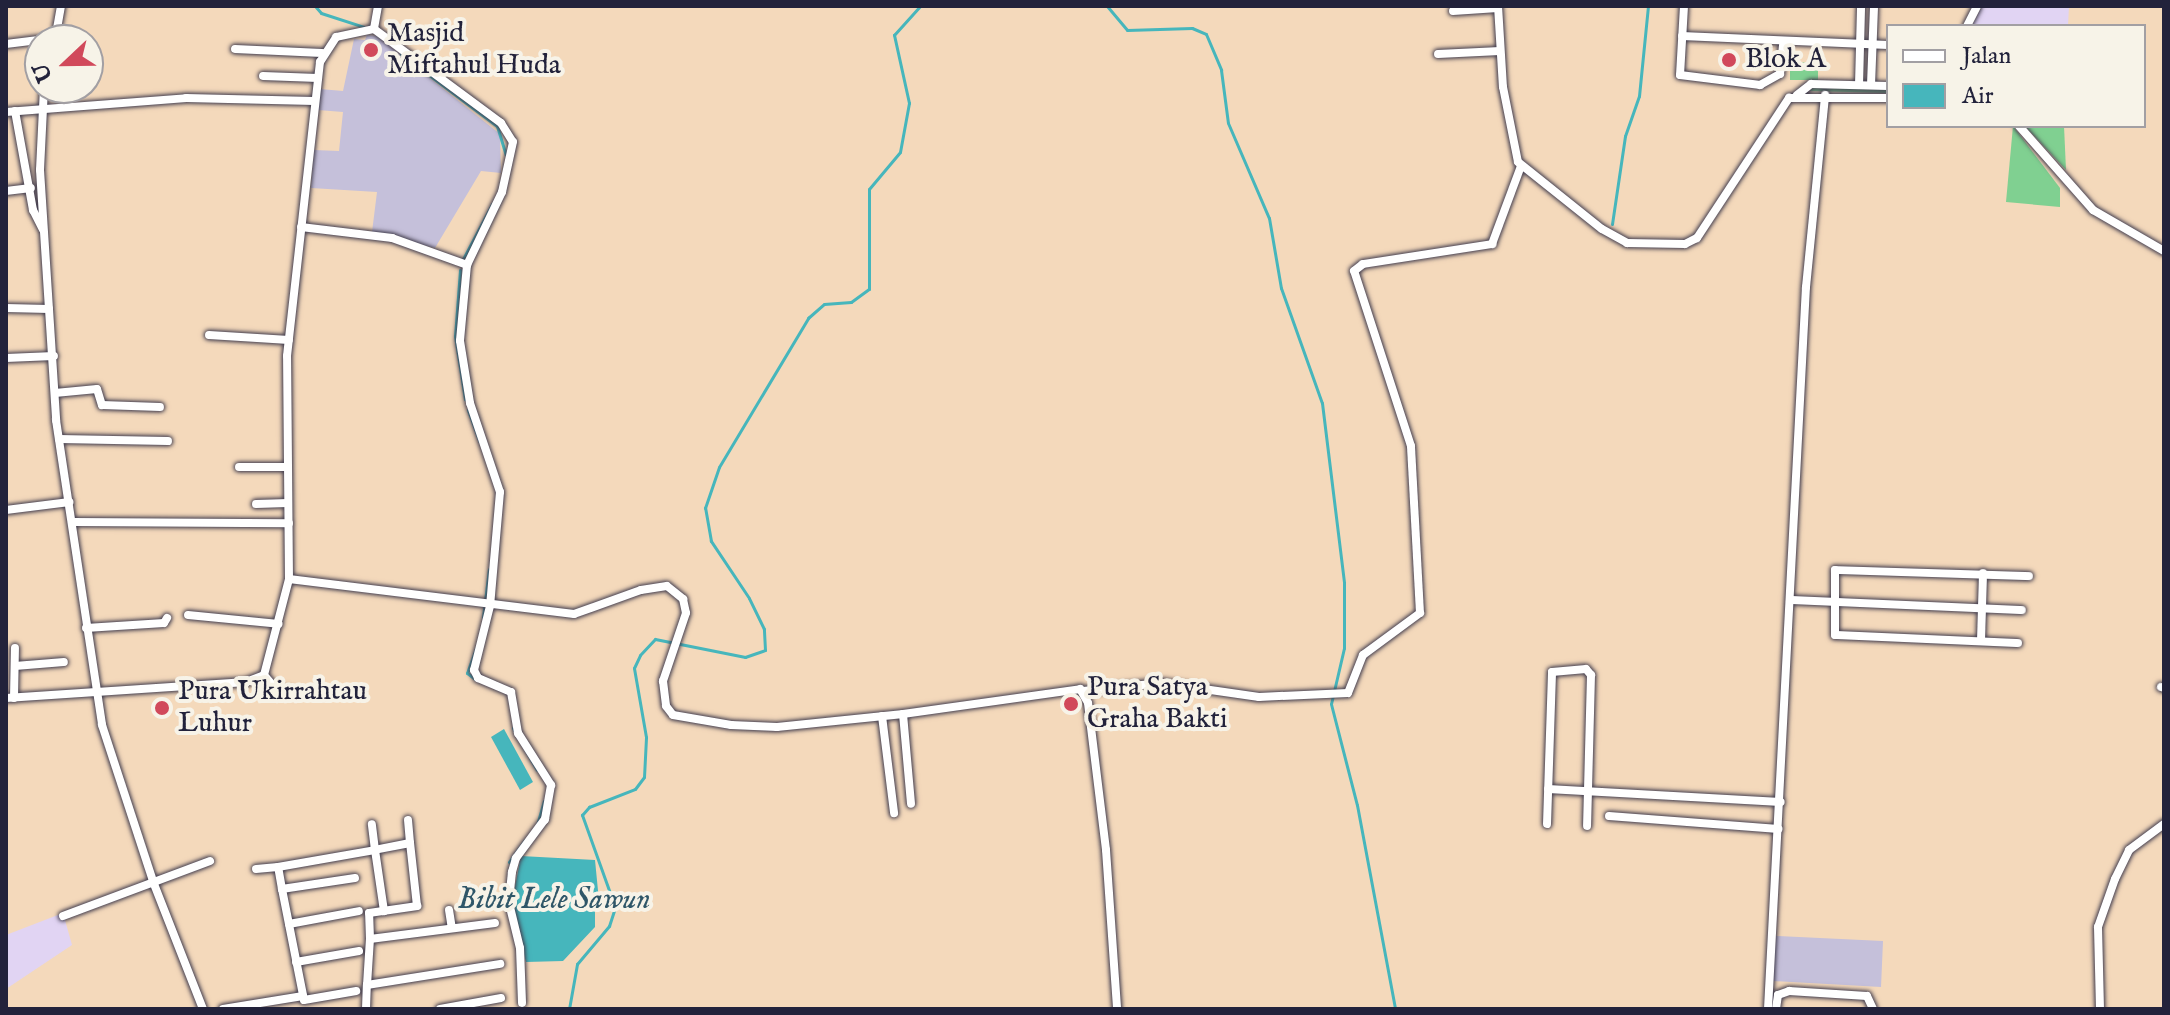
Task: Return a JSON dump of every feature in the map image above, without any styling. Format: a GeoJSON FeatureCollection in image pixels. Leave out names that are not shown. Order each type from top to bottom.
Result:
{"type":"FeatureCollection","features":[{"type":"Feature","properties":{"kind":"street"},"geometry":{"type":"LineString","coordinates":[[374,29],[378,6]]}},
{"type":"Feature","properties":{"kind":"street"},"geometry":{"type":"LineString","coordinates":[[1684,6],[1680,75],[1760,85],[1780,74],[1783,43]]}},
{"type":"Feature","properties":{"kind":"street"},"geometry":{"type":"LineString","coordinates":[[1859,85],[1861,6]]}},
{"type":"Feature","properties":{"kind":"street"},"geometry":{"type":"LineString","coordinates":[[1871,85],[1874,6]]}},
{"type":"Feature","properties":{"kind":"street"},"geometry":{"type":"LineString","coordinates":[[1968,24],[1977,6]]}},
{"type":"Feature","properties":{"kind":"street"},"geometry":{"type":"LineString","coordinates":[[289,579],[574,614],[641,590],[667,586],[685,604],[682,629],[674,644],[662,694],[673,715],[777,727],[1162,683],[1251,696],[1333,695],[1353,688],[1363,655],[1414,618],[1421,606],[1405,418],[1354,271],[1363,264],[1492,244],[1521,166],[1500,51],[1498,7],[1453,11]]}},
{"type":"Feature","properties":{"kind":"street"},"geometry":{"type":"LineString","coordinates":[[264,675],[289,579],[289,340],[314,101],[322,53],[336,37],[374,29],[501,123],[513,142],[502,192],[467,265],[460,320],[470,403],[500,492],[475,675],[511,692],[518,733],[552,790],[545,819],[516,858],[512,872],[509,903],[520,948],[522,1003]]}},
{"type":"Feature","properties":{"kind":"street"},"geometry":{"type":"LineString","coordinates":[[1682,36],[1783,43],[1886,45]]}},
{"type":"Feature","properties":{"kind":"street"},"geometry":{"type":"LineString","coordinates":[[235,49],[322,53]]}},
{"type":"Feature","properties":{"kind":"street"},"geometry":{"type":"LineString","coordinates":[[1438,54],[1500,51]]}},
{"type":"Feature","properties":{"kind":"street"},"geometry":{"type":"LineString","coordinates":[[263,76],[318,78]]}},
{"type":"Feature","properties":{"kind":"street"},"geometry":{"type":"LineString","coordinates":[[1521,166],[1618,240],[1685,244],[1711,222],[1785,102],[1811,84],[1886,86]]}},
{"type":"Feature","properties":{"kind":"street"},"geometry":{"type":"LineString","coordinates":[[1797,95],[1886,98]]}},
{"type":"Feature","properties":{"kind":"street"},"geometry":{"type":"LineString","coordinates":[[1768,1009],[1806,287],[1825,95]]}},
{"type":"Feature","properties":{"kind":"street"},"geometry":{"type":"LineString","coordinates":[[43,231],[10,112],[186,98],[314,101]]}},
{"type":"Feature","properties":{"kind":"street"},"geometry":{"type":"LineString","coordinates":[[43,104],[43,231],[59,439],[102,725],[154,884],[203,1009]]}},
{"type":"Feature","properties":{"kind":"street"},"geometry":{"type":"LineString","coordinates":[[2021,128],[2093,210],[2164,251]]}},
{"type":"Feature","properties":{"kind":"street"},"geometry":{"type":"LineString","coordinates":[[6,191],[31,188]]}},
{"type":"Feature","properties":{"kind":"street"},"geometry":{"type":"LineString","coordinates":[[301,227],[392,238],[467,265]]}},
{"type":"Feature","properties":{"kind":"street"},"geometry":{"type":"LineString","coordinates":[[6,308],[49,309]]}},
{"type":"Feature","properties":{"kind":"street"},"geometry":{"type":"LineString","coordinates":[[209,335],[289,340]]}},
{"type":"Feature","properties":{"kind":"street"},"geometry":{"type":"LineString","coordinates":[[6,358],[54,356]]}},
{"type":"Feature","properties":{"kind":"street"},"geometry":{"type":"LineString","coordinates":[[55,393],[97,389],[102,405],[160,407]]}},
{"type":"Feature","properties":{"kind":"street"},"geometry":{"type":"LineString","coordinates":[[59,439],[168,441]]}},
{"type":"Feature","properties":{"kind":"street"},"geometry":{"type":"LineString","coordinates":[[239,467],[287,467]]}},
{"type":"Feature","properties":{"kind":"street"},"geometry":{"type":"LineString","coordinates":[[6,510],[69,502]]}},
{"type":"Feature","properties":{"kind":"street"},"geometry":{"type":"LineString","coordinates":[[256,504],[288,503]]}},
{"type":"Feature","properties":{"kind":"street"},"geometry":{"type":"LineString","coordinates":[[73,522],[289,523]]}},
{"type":"Feature","properties":{"kind":"street"},"geometry":{"type":"LineString","coordinates":[[2018,643],[1838,636],[1831,631],[1833,603],[1839,567],[2029,576]]}},
{"type":"Feature","properties":{"kind":"street"},"geometry":{"type":"LineString","coordinates":[[1981,641],[1983,573]]}},
{"type":"Feature","properties":{"kind":"street"},"geometry":{"type":"LineString","coordinates":[[1790,600],[2022,610]]}},
{"type":"Feature","properties":{"kind":"street"},"geometry":{"type":"LineString","coordinates":[[188,615],[279,624]]}},
{"type":"Feature","properties":{"kind":"street"},"geometry":{"type":"LineString","coordinates":[[86,628],[164,623],[167,618]]}},
{"type":"Feature","properties":{"kind":"street"},"geometry":{"type":"LineString","coordinates":[[15,648],[10,698],[246,682],[264,675]]}},
{"type":"Feature","properties":{"kind":"street"},"geometry":{"type":"LineString","coordinates":[[15,666],[64,662]]}},
{"type":"Feature","properties":{"kind":"street"},"geometry":{"type":"LineString","coordinates":[[1547,824],[1552,672],[1586,669],[1591,675],[1587,826]]}},
{"type":"Feature","properties":{"kind":"street"},"geometry":{"type":"LineString","coordinates":[[264,675],[276,689],[296,693]]}},
{"type":"Feature","properties":{"kind":"street"},"geometry":{"type":"LineString","coordinates":[[1083,691],[1106,850],[1117,1009]]}},
{"type":"Feature","properties":{"kind":"street"},"geometry":{"type":"LineString","coordinates":[[903,714],[911,804]]}},
{"type":"Feature","properties":{"kind":"street"},"geometry":{"type":"LineString","coordinates":[[882,716],[894,813]]}},
{"type":"Feature","properties":{"kind":"street"},"geometry":{"type":"LineString","coordinates":[[1548,789],[1781,802]]}},
{"type":"Feature","properties":{"kind":"street"},"geometry":{"type":"LineString","coordinates":[[1609,816],[1779,829]]}},
{"type":"Feature","properties":{"kind":"street"},"geometry":{"type":"LineString","coordinates":[[366,1009],[369,913],[417,906],[408,820]]}},
{"type":"Feature","properties":{"kind":"street"},"geometry":{"type":"LineString","coordinates":[[372,824],[384,911]]}},
{"type":"Feature","properties":{"kind":"street"},"geometry":{"type":"LineString","coordinates":[[2100,1009],[2098,927],[2129,850],[2164,824]]}},
{"type":"Feature","properties":{"kind":"street"},"geometry":{"type":"LineString","coordinates":[[256,869],[410,843]]}},
{"type":"Feature","properties":{"kind":"street"},"geometry":{"type":"LineString","coordinates":[[63,916],[210,861]]}},
{"type":"Feature","properties":{"kind":"street"},"geometry":{"type":"LineString","coordinates":[[278,867],[304,1001]]}},
{"type":"Feature","properties":{"kind":"street"},"geometry":{"type":"LineString","coordinates":[[282,889],[355,878]]}},
{"type":"Feature","properties":{"kind":"street"},"geometry":{"type":"LineString","coordinates":[[449,910],[452,928]]}},
{"type":"Feature","properties":{"kind":"street"},"geometry":{"type":"LineString","coordinates":[[289,924],[359,911]]}},
{"type":"Feature","properties":{"kind":"street"},"geometry":{"type":"LineString","coordinates":[[370,939],[495,923]]}},
{"type":"Feature","properties":{"kind":"street"},"geometry":{"type":"LineString","coordinates":[[296,962],[359,951]]}},
{"type":"Feature","properties":{"kind":"street"},"geometry":{"type":"LineString","coordinates":[[367,985],[500,964]]}},
{"type":"Feature","properties":{"kind":"street"},"geometry":{"type":"LineString","coordinates":[[223,1009],[304,1001],[356,991]]}},
{"type":"Feature","properties":{"kind":"street"},"geometry":{"type":"LineString","coordinates":[[1776,1009],[1778,995],[1789,991],[1867,996],[1873,1009]]}},
{"type":"Feature","properties":{"kind":"street"},"geometry":{"type":"LineString","coordinates":[[440,1009],[501,998]]}},
{"type":"Feature","properties":{"kind":"shaded area"},"geometry":{"type":"Polygon","coordinates":[[[1982,6],[2069,6],[2068,24],[1973,24],[1982,6]]]}},
{"type":"Feature","properties":{"kind":"shaded area"},"geometry":{"type":"Polygon","coordinates":[[[367,35],[377,36],[500,134],[501,173],[481,171],[435,248],[372,232],[377,192],[311,188],[314,150],[339,151],[343,112],[318,110],[320,89],[343,91],[354,39],[365,40],[367,35]]]}},
{"type":"Feature","properties":{"kind":"shaded area"},"geometry":{"type":"Polygon","coordinates":[[[63,913],[72,945],[6,989],[6,935],[63,913]]]}},
{"type":"Feature","properties":{"kind":"shaded area"},"geometry":{"type":"Polygon","coordinates":[[[1776,936],[1883,941],[1881,987],[1773,981],[1776,936]]]}},
{"type":"Feature","properties":{"kind":"green space"},"geometry":{"type":"Polygon","coordinates":[[[1790,62],[1818,63],[1818,80],[1790,80],[1790,62]]]}},
{"type":"Feature","properties":{"kind":"green space"},"geometry":{"type":"Polygon","coordinates":[[[1812,87],[1886,90],[1886,93],[1810,91],[1812,87]]]}},
{"type":"Feature","properties":{"kind":"green space"},"geometry":{"type":"Polygon","coordinates":[[[2015,128],[2060,188],[2060,207],[2006,202],[2015,128]]]}},
{"type":"Feature","properties":{"kind":"green space"},"geometry":{"type":"Polygon","coordinates":[[[2027,128],[2064,128],[2066,170],[2027,128]]]}},
{"type":"Feature","properties":{"kind":"water"},"geometry":{"type":"Polygon","coordinates":[[[504,729],[533,782],[520,790],[491,737],[504,729]]]}},
{"type":"Feature","properties":{"kind":"water","name":"Bibit Lele Sawun"},"geometry":{"type":"Polygon","coordinates":[[[521,856],[595,860],[600,911],[595,911],[595,927],[563,961],[526,962],[511,907],[521,856]]]}},
{"type":"Feature","properties":{"kind":"waterway"},"geometry":{"type":"LineString","coordinates":[[315,6],[321,13],[364,27]]}},
{"type":"Feature","properties":{"kind":"waterway"},"geometry":{"type":"LineString","coordinates":[[569,1009],[577,964],[609,926],[615,907],[582,815],[589,807],[635,789],[644,777],[646,737],[634,668],[640,655],[655,639],[745,657],[765,650],[764,629],[749,598],[711,541],[705,508],[719,467],[808,318],[824,304],[851,302],[869,289],[869,189],[900,152],[909,103],[894,35],[920,6]]}},
{"type":"Feature","properties":{"kind":"waterway"},"geometry":{"type":"LineString","coordinates":[[1107,6],[1127,30],[1192,28],[1206,34],[1221,70],[1228,123],[1269,218],[1281,288],[1322,403],[1344,583],[1344,648],[1331,704],[1357,805],[1395,1009]]}},
{"type":"Feature","properties":{"kind":"waterway"},"geometry":{"type":"LineString","coordinates":[[1612,224],[1625,136],[1639,96],[1648,6]]}},
{"type":"Feature","properties":{"kind":"waterway"},"geometry":{"type":"LineString","coordinates":[[401,54],[497,126],[506,155]]}},
{"type":"Feature","properties":{"kind":"waterway"},"geometry":{"type":"LineString","coordinates":[[463,259],[492,204]]}},
{"type":"Feature","properties":{"kind":"waterway"},"geometry":{"type":"LineString","coordinates":[[460,270],[455,336],[465,399]]}},
{"type":"Feature","properties":{"kind":"waterway"},"geometry":{"type":"LineString","coordinates":[[468,410],[479,441]]}},
{"type":"Feature","properties":{"kind":"waterway"},"geometry":{"type":"LineString","coordinates":[[483,617],[489,569]]}},
{"type":"Feature","properties":{"kind":"waterway"},"geometry":{"type":"LineString","coordinates":[[475,679],[467,673],[476,648]]}},
{"type":"Feature","properties":{"kind":"waterway"},"geometry":{"type":"LineString","coordinates":[[513,728],[537,770]]}},
{"type":"Feature","properties":{"kind":"waterway"},"geometry":{"type":"LineString","coordinates":[[537,825],[544,801]]}},
{"type":"Feature","properties":{"kind":"waterway"},"geometry":{"type":"LineString","coordinates":[[509,862],[525,840]]}},
{"type":"Feature","properties":{"kind":"place","name":"Masjid Miftahul Huda"},"geometry":{"type":"Point","coordinates":[371,50]}},
{"type":"Feature","properties":{"kind":"place","name":"Blok A"},"geometry":{"type":"Point","coordinates":[1729,60]}},
{"type":"Feature","properties":{"kind":"place","name":"Pura Satya Graha Bakti"},"geometry":{"type":"Point","coordinates":[1071,704]}},
{"type":"Feature","properties":{"kind":"place","name":"Pura Ukirrahtau Luhur"},"geometry":{"type":"Point","coordinates":[162,708]}}]}
